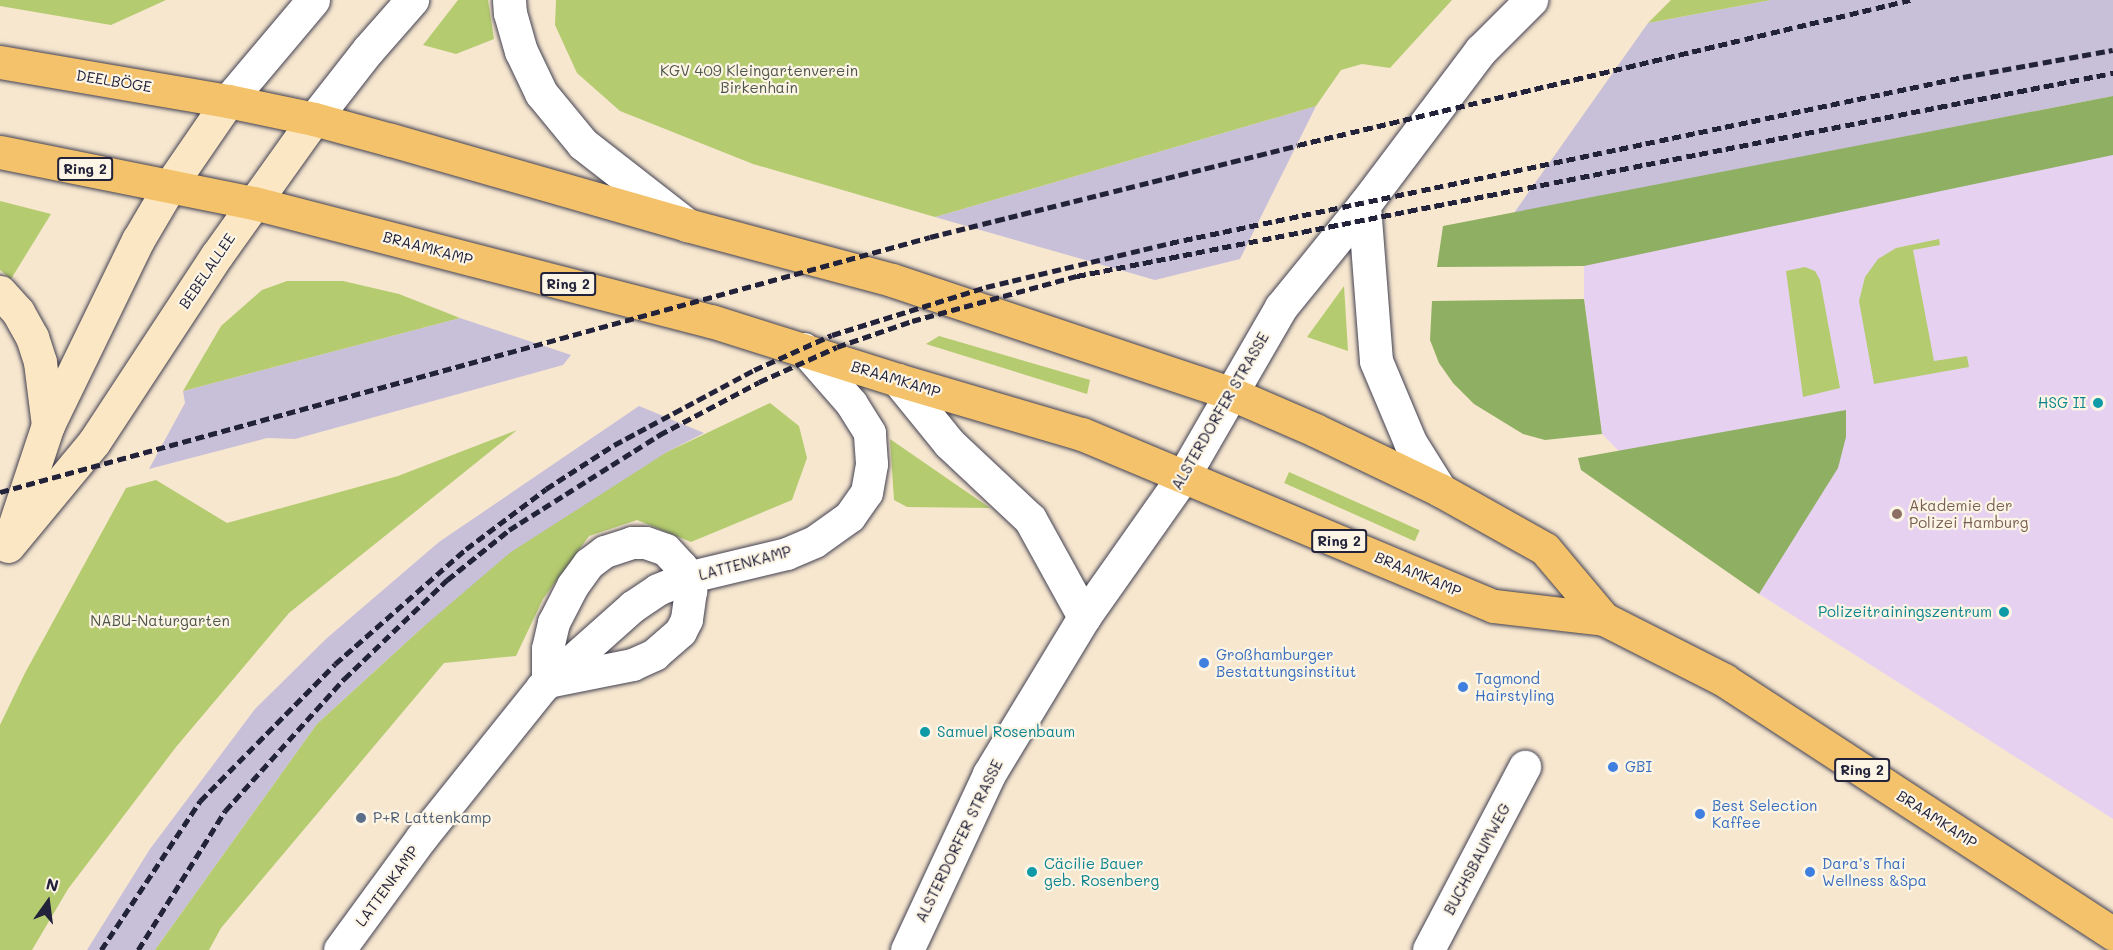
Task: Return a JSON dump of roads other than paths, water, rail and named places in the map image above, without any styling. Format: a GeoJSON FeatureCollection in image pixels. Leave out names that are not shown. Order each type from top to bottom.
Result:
{"type":"FeatureCollection","features":[{"type":"Feature","properties":{"kind":"main road","name":"DEELBÖGE"},"geometry":{"type":"LineString","coordinates":[[0,62],[228,101]]}},
{"type":"Feature","properties":{"kind":"main road","name":"BRAAMKAMP"},"geometry":{"type":"LineString","coordinates":[[228,101],[314,119],[687,225],[892,280],[1232,394],[1440,490],[1545,549],[1604,619]]}},
{"type":"Feature","properties":{"kind":"main road","name":"BEBELALLEE"},"geometry":{"type":"LineString","coordinates":[[4,554],[48,424],[138,240],[171,184],[228,101]]}},
{"type":"Feature","properties":{"kind":"main road","name":"BEBELALLEE"},"geometry":{"type":"LineString","coordinates":[[4,554],[93,442],[314,119]]}},
{"type":"Feature","properties":{"kind":"main road","name":"Ring 2"},"geometry":{"type":"LineString","coordinates":[[0,152],[171,184]]}},
{"type":"Feature","properties":{"kind":"main road","name":"BRAAMKAMP"},"geometry":{"type":"LineString","coordinates":[[171,184],[255,203],[711,321],[804,349],[898,380],[1082,434],[1494,606],[1604,619],[1724,680],[2113,934]]}},
{"type":"Feature","properties":{"kind":"main road"},"geometry":{"type":"LineString","coordinates":[[0,292],[18,312],[32,337],[40,362],[48,424]]}},
{"type":"Feature","properties":{"kind":"street","name":"BEBELALLEE"},"geometry":{"type":"LineString","coordinates":[[228,101],[313,0]]}},
{"type":"Feature","properties":{"kind":"street","name":"BEBELALLEE"},"geometry":{"type":"LineString","coordinates":[[314,119],[368,50],[412,0]]}},
{"type":"Feature","properties":{"kind":"street"},"geometry":{"type":"LineString","coordinates":[[509,0],[510,14],[521,51],[541,93],[583,144],[687,225]]}},
{"type":"Feature","properties":{"kind":"street","name":"ALSTERDORFER STRASSE"},"geometry":{"type":"LineString","coordinates":[[907,950],[989,774],[1084,617],[1184,475],[1281,307],[1364,205],[1481,50],[1530,0]]}},
{"type":"Feature","properties":{"kind":"street"},"geometry":{"type":"LineString","coordinates":[[1364,205],[1376,361],[1410,442],[1440,490]]}},
{"type":"Feature","properties":{"kind":"street","name":"LATTENKAMP"},"geometry":{"type":"LineString","coordinates":[[340,950],[423,838],[548,682],[633,607],[658,590],[687,578],[787,554],[815,542],[850,517],[867,493],[872,464],[870,433],[852,404],[804,349]]}},
{"type":"Feature","properties":{"kind":"street"},"geometry":{"type":"LineString","coordinates":[[898,380],[949,443],[1030,519],[1084,617]]}},
{"type":"Feature","properties":{"kind":"street","name":"LATTENKAMP"},"geometry":{"type":"LineString","coordinates":[[632,543],[656,545],[675,558],[687,578],[691,591],[687,620],[681,632],[655,655],[633,665],[548,682],[548,649],[554,624],[573,586],[589,564],[605,552],[632,543]]}},
{"type":"Feature","properties":{"kind":"street","name":"BUCHSBAUMWEG"},"geometry":{"type":"LineString","coordinates":[[1429,950],[1525,767]]}},
{"type":"Feature","properties":{"kind":"railway"},"geometry":{"type":"LineString","coordinates":[[0,492],[930,237],[1298,145],[1910,0]]}},
{"type":"Feature","properties":{"kind":"railway"},"geometry":{"type":"LineString","coordinates":[[101,950],[200,801],[335,664],[466,549],[546,489],[614,445],[754,370],[832,335],[986,287],[1170,243],[1963,77],[2113,50]]}},
{"type":"Feature","properties":{"kind":"railway"},"geometry":{"type":"LineString","coordinates":[[138,950],[225,811],[344,679],[447,580],[509,530],[659,435],[759,382],[837,347],[912,321],[1077,276],[2113,73]]}},
{"type":"Feature","properties":{"kind":"place","name":"HSG II"},"geometry":{"type":"Point","coordinates":[2098,403]}},
{"type":"Feature","properties":{"kind":"place","name":"Akademie der Polizei Hamburg"},"geometry":{"type":"Point","coordinates":[1897,514]}},
{"type":"Feature","properties":{"kind":"place","name":"Polizeitrainingszentrum"},"geometry":{"type":"Point","coordinates":[2004,612]}},
{"type":"Feature","properties":{"kind":"place","name":"Großhamburger Bestattungsinstitut"},"geometry":{"type":"Point","coordinates":[1204,663]}},
{"type":"Feature","properties":{"kind":"place","name":"Tagmond Hairstyling"},"geometry":{"type":"Point","coordinates":[1463,687]}},
{"type":"Feature","properties":{"kind":"place","name":"Samuel Rosenbaum"},"geometry":{"type":"Point","coordinates":[925,732]}},
{"type":"Feature","properties":{"kind":"place","name":"GBI"},"geometry":{"type":"Point","coordinates":[1613,767]}},
{"type":"Feature","properties":{"kind":"place","name":"Best Selection Kaffee"},"geometry":{"type":"Point","coordinates":[1700,814]}},
{"type":"Feature","properties":{"kind":"place","name":"P+R Lattenkamp"},"geometry":{"type":"Point","coordinates":[361,818]}},
{"type":"Feature","properties":{"kind":"place","name":"Cäcilie Bauer geb. Rosenberg"},"geometry":{"type":"Point","coordinates":[1032,872]}},
{"type":"Feature","properties":{"kind":"place","name":"Dara’s Thai Wellness &Spa"},"geometry":{"type":"Point","coordinates":[1810,872]}},
{"type":"Feature","properties":{"kind":"park label","name":"KGV 409 Kleingartenverein Birkenhain"},"geometry":{"type":"Point","coordinates":[759,78]}},
{"type":"Feature","properties":{"kind":"park label","name":"NABU-Naturgarten"},"geometry":{"type":"Point","coordinates":[160,621]}}]}
